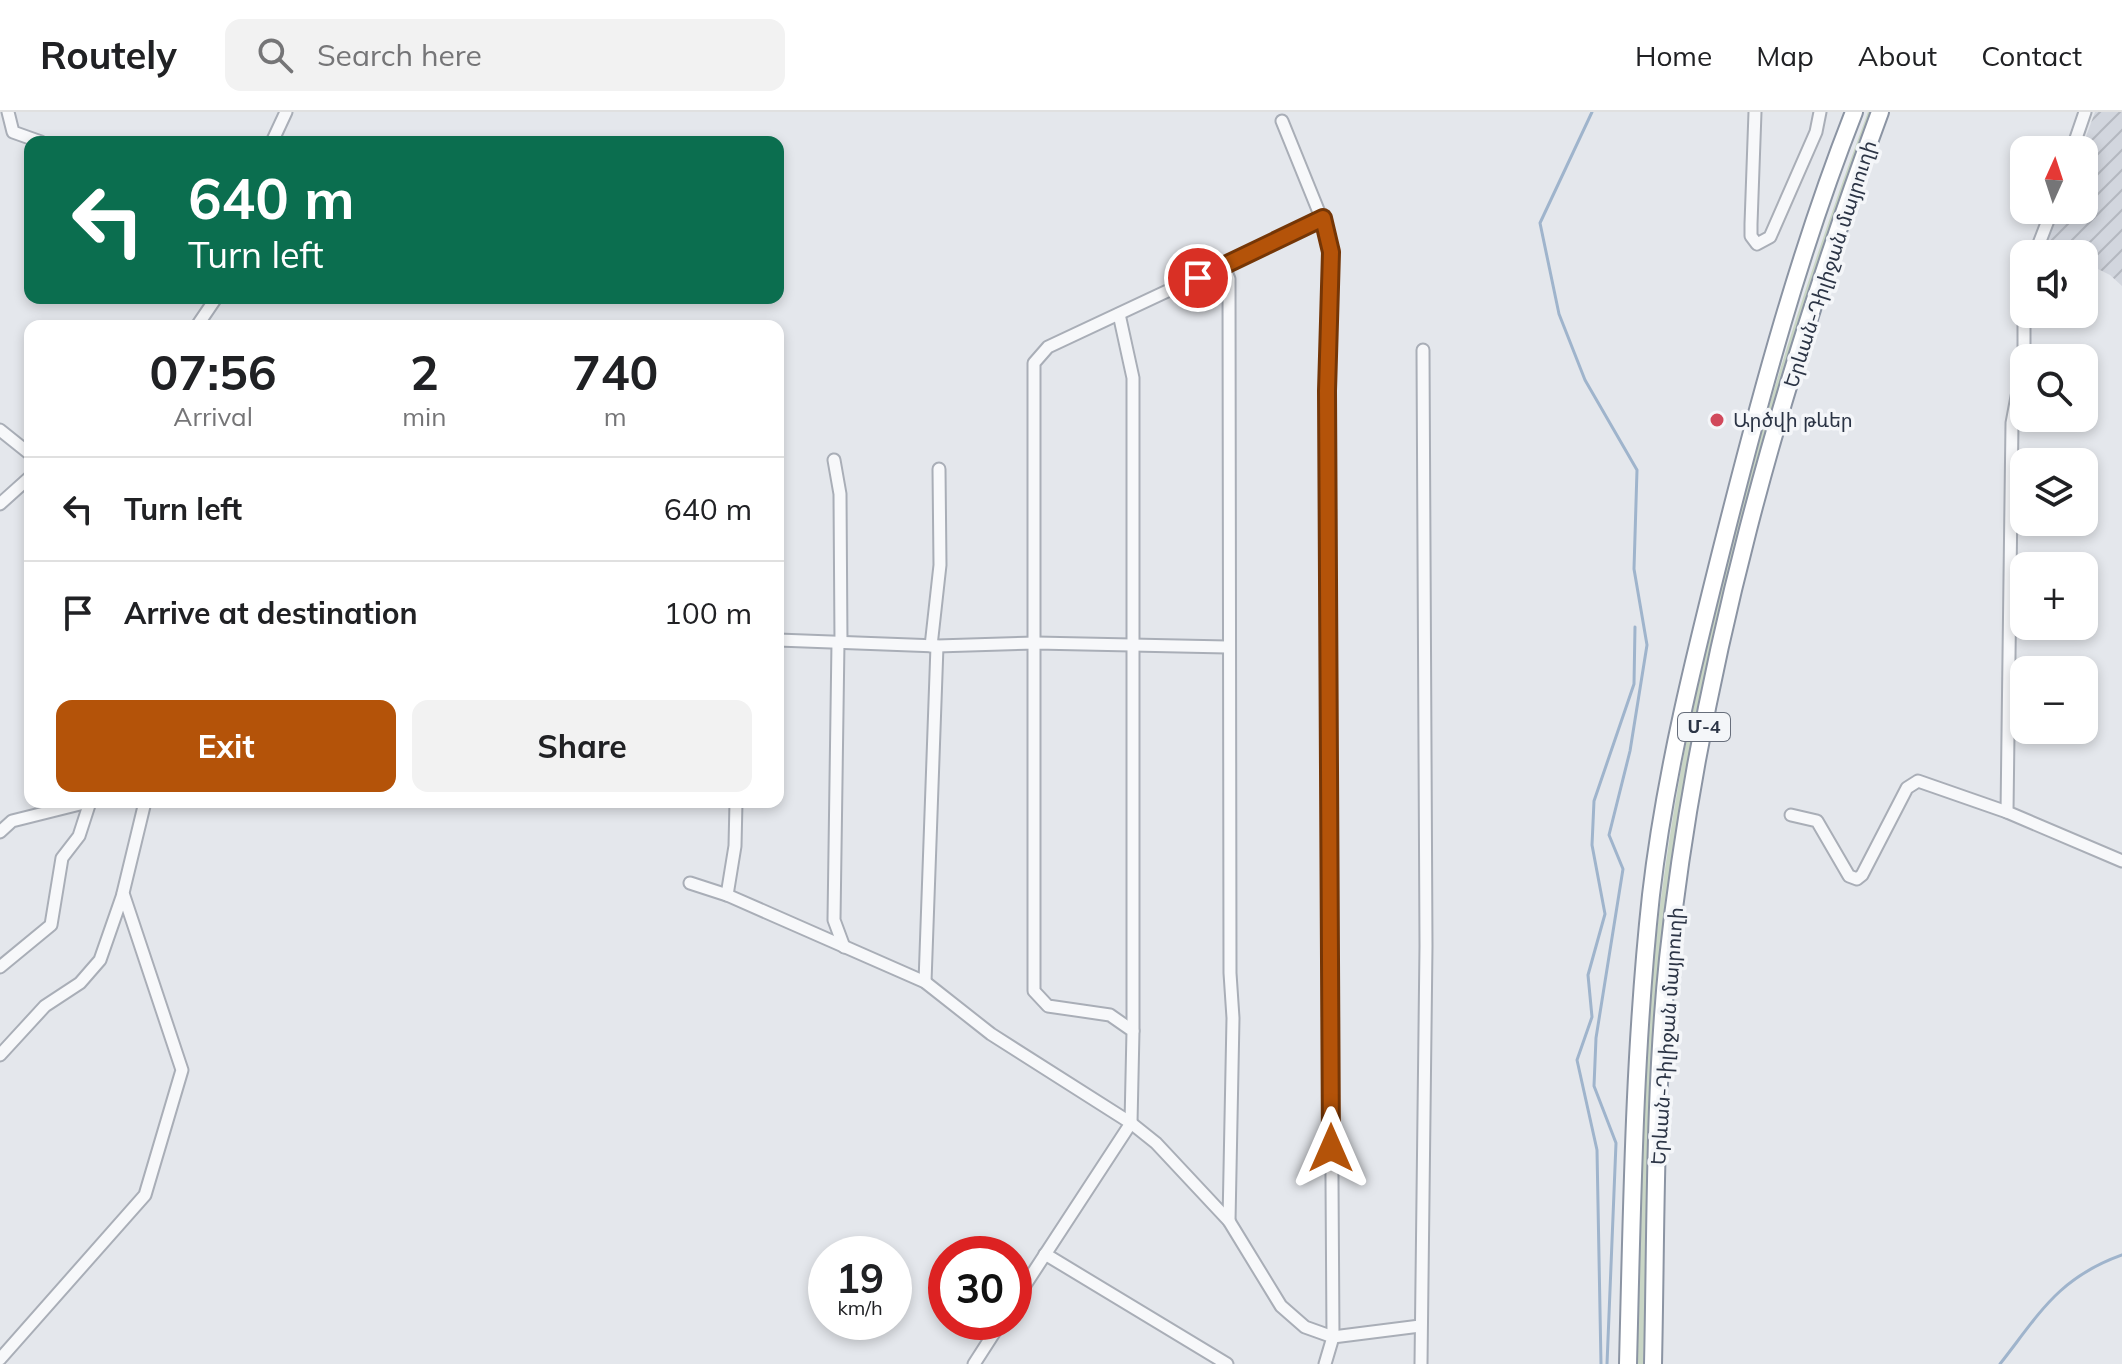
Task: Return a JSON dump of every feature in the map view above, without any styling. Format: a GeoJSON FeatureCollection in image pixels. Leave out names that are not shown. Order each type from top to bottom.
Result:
{"type":"FeatureCollection","features":[{"type":"Feature","properties":{"kind":"highway","name":"Երևան-Դիլիջան մայրուղի"},"geometry":{"type":"LineString","coordinates":[[1628,1364],[1636,1061],[1652,892],[1684,697],[1741,473],[1791,298],[1854,112]]}},
{"type":"Feature","properties":{"kind":"highway","name":"Երևան-Դիլիջան մայրուղի"},"geometry":{"type":"LineString","coordinates":[[1653,1364],[1661,1061],[1668,961],[1709,702],[1763,477],[1808,321],[1880,112]]}},
{"type":"Feature","properties":{"kind":"street"},"geometry":{"type":"LineString","coordinates":[[8,112],[13,132],[24,136]]}},
{"type":"Feature","properties":{"kind":"street"},"geometry":{"type":"LineString","coordinates":[[275,136],[286,112]]}},
{"type":"Feature","properties":{"kind":"street"},"geometry":{"type":"LineString","coordinates":[[1755,112],[1751,236],[1757,244],[1770,237],[1816,132],[1820,112]]}},
{"type":"Feature","properties":{"kind":"street"},"geometry":{"type":"LineString","coordinates":[[2077,136],[2085,112]]}},
{"type":"Feature","properties":{"kind":"street"},"geometry":{"type":"LineString","coordinates":[[1282,121],[1323,218],[1331,252],[1327,391],[1333,1337],[1325,1364]]}},
{"type":"Feature","properties":{"kind":"street"},"geometry":{"type":"LineString","coordinates":[[1133,1031],[1110,1015],[1048,1006],[1034,991],[1034,363],[1048,347],[1323,218]]}},
{"type":"Feature","properties":{"kind":"street"},"geometry":{"type":"LineString","coordinates":[[1224,267],[1229,279],[1227,647],[1233,1018],[1229,1221]]}},
{"type":"Feature","properties":{"kind":"street"},"geometry":{"type":"LineString","coordinates":[[1032,1274],[1131,1123],[1133,378],[1119,314]]}},
{"type":"Feature","properties":{"kind":"street"},"geometry":{"type":"LineString","coordinates":[[1421,1364],[1425,1211],[1423,350]]}},
{"type":"Feature","properties":{"kind":"street"},"geometry":{"type":"LineString","coordinates":[[0,430],[24,449]]}},
{"type":"Feature","properties":{"kind":"street"},"geometry":{"type":"LineString","coordinates":[[2007,812],[2012,432]]}},
{"type":"Feature","properties":{"kind":"street"},"geometry":{"type":"LineString","coordinates":[[834,460],[840,494],[834,920],[844,948]]}},
{"type":"Feature","properties":{"kind":"street"},"geometry":{"type":"LineString","coordinates":[[925,982],[934,646],[940,565],[939,469]]}},
{"type":"Feature","properties":{"kind":"street"},"geometry":{"type":"LineString","coordinates":[[0,504],[24,482]]}},
{"type":"Feature","properties":{"kind":"street"},"geometry":{"type":"LineString","coordinates":[[784,640],[934,646],[1036,643],[1227,647]]}},
{"type":"Feature","properties":{"kind":"street"},"geometry":{"type":"LineString","coordinates":[[1791,815],[1817,821],[1849,876],[1857,879],[1862,875],[1907,788],[1918,781],[2007,812],[2122,861]]}},
{"type":"Feature","properties":{"kind":"street"},"geometry":{"type":"LineString","coordinates":[[0,832],[23,818],[64,808]]}},
{"type":"Feature","properties":{"kind":"street"},"geometry":{"type":"LineString","coordinates":[[0,967],[51,925],[62,858],[79,836],[87,808]]}},
{"type":"Feature","properties":{"kind":"street"},"geometry":{"type":"LineString","coordinates":[[0,1055],[45,1006],[80,983],[100,960],[123,893],[144,808]]}},
{"type":"Feature","properties":{"kind":"street"},"geometry":{"type":"LineString","coordinates":[[727,895],[735,846],[736,808]]}},
{"type":"Feature","properties":{"kind":"street"},"geometry":{"type":"LineString","coordinates":[[690,883],[727,895],[925,982],[991,1034],[1131,1123],[1156,1143],[1229,1221],[1281,1306],[1305,1327],[1333,1337],[1420,1326]]}},
{"type":"Feature","properties":{"kind":"street"},"geometry":{"type":"LineString","coordinates":[[0,1359],[145,1195],[182,1070],[123,893]]}},
{"type":"Feature","properties":{"kind":"street"},"geometry":{"type":"LineString","coordinates":[[1045,1254],[1227,1364]]}},
{"type":"Feature","properties":{"kind":"street"},"geometry":{"type":"LineString","coordinates":[[974,1364],[989,1340]]}},
{"type":"Feature","properties":{"kind":"shaded area"},"geometry":{"type":"Polygon","coordinates":[[[2095,112],[2122,112],[2122,286],[2098,269],[2098,240],[2045,240],[2051,224],[2098,224],[2098,136],[2086,136],[2095,112]]]}},
{"type":"Feature","properties":{"kind":"green space"},"geometry":{"type":"Polygon","coordinates":[[[1868,112],[1875,112],[1759,469],[1711,652],[1653,1095],[1643,1364],[1636,1364],[1651,992],[1665,869],[1681,772],[1721,580],[1746,485],[1803,298],[1868,112]]]}},
{"type":"Feature","properties":{"kind":"waterway"},"geometry":{"type":"LineString","coordinates":[[1592,112],[1540,223],[1559,314],[1585,380],[1637,470],[1634,569],[1647,645],[1630,751],[1609,835],[1623,869],[1596,1038],[1594,1086],[1616,1143],[1607,1364]]}},
{"type":"Feature","properties":{"kind":"waterway"},"geometry":{"type":"LineString","coordinates":[[1601,1364],[1597,1150],[1577,1060],[1592,1017],[1588,975],[1605,914],[1592,845],[1594,801],[1634,684],[1635,627]]}},
{"type":"Feature","properties":{"kind":"waterway"},"geometry":{"type":"LineString","coordinates":[[2000,1364],[2039,1313],[2066,1286],[2100,1264],[2122,1255]]}},
{"type":"Feature","properties":{"kind":"place","name":"Արծվի թևեր"},"geometry":{"type":"Point","coordinates":[1717,420]}},
{"type":"Feature","properties":{"kind":"route"},"geometry":{"type":"LineString","coordinates":[[1198,278],[1323,218],[1331,252],[1328,271],[1327,391],[1331,1148]]}}]}
